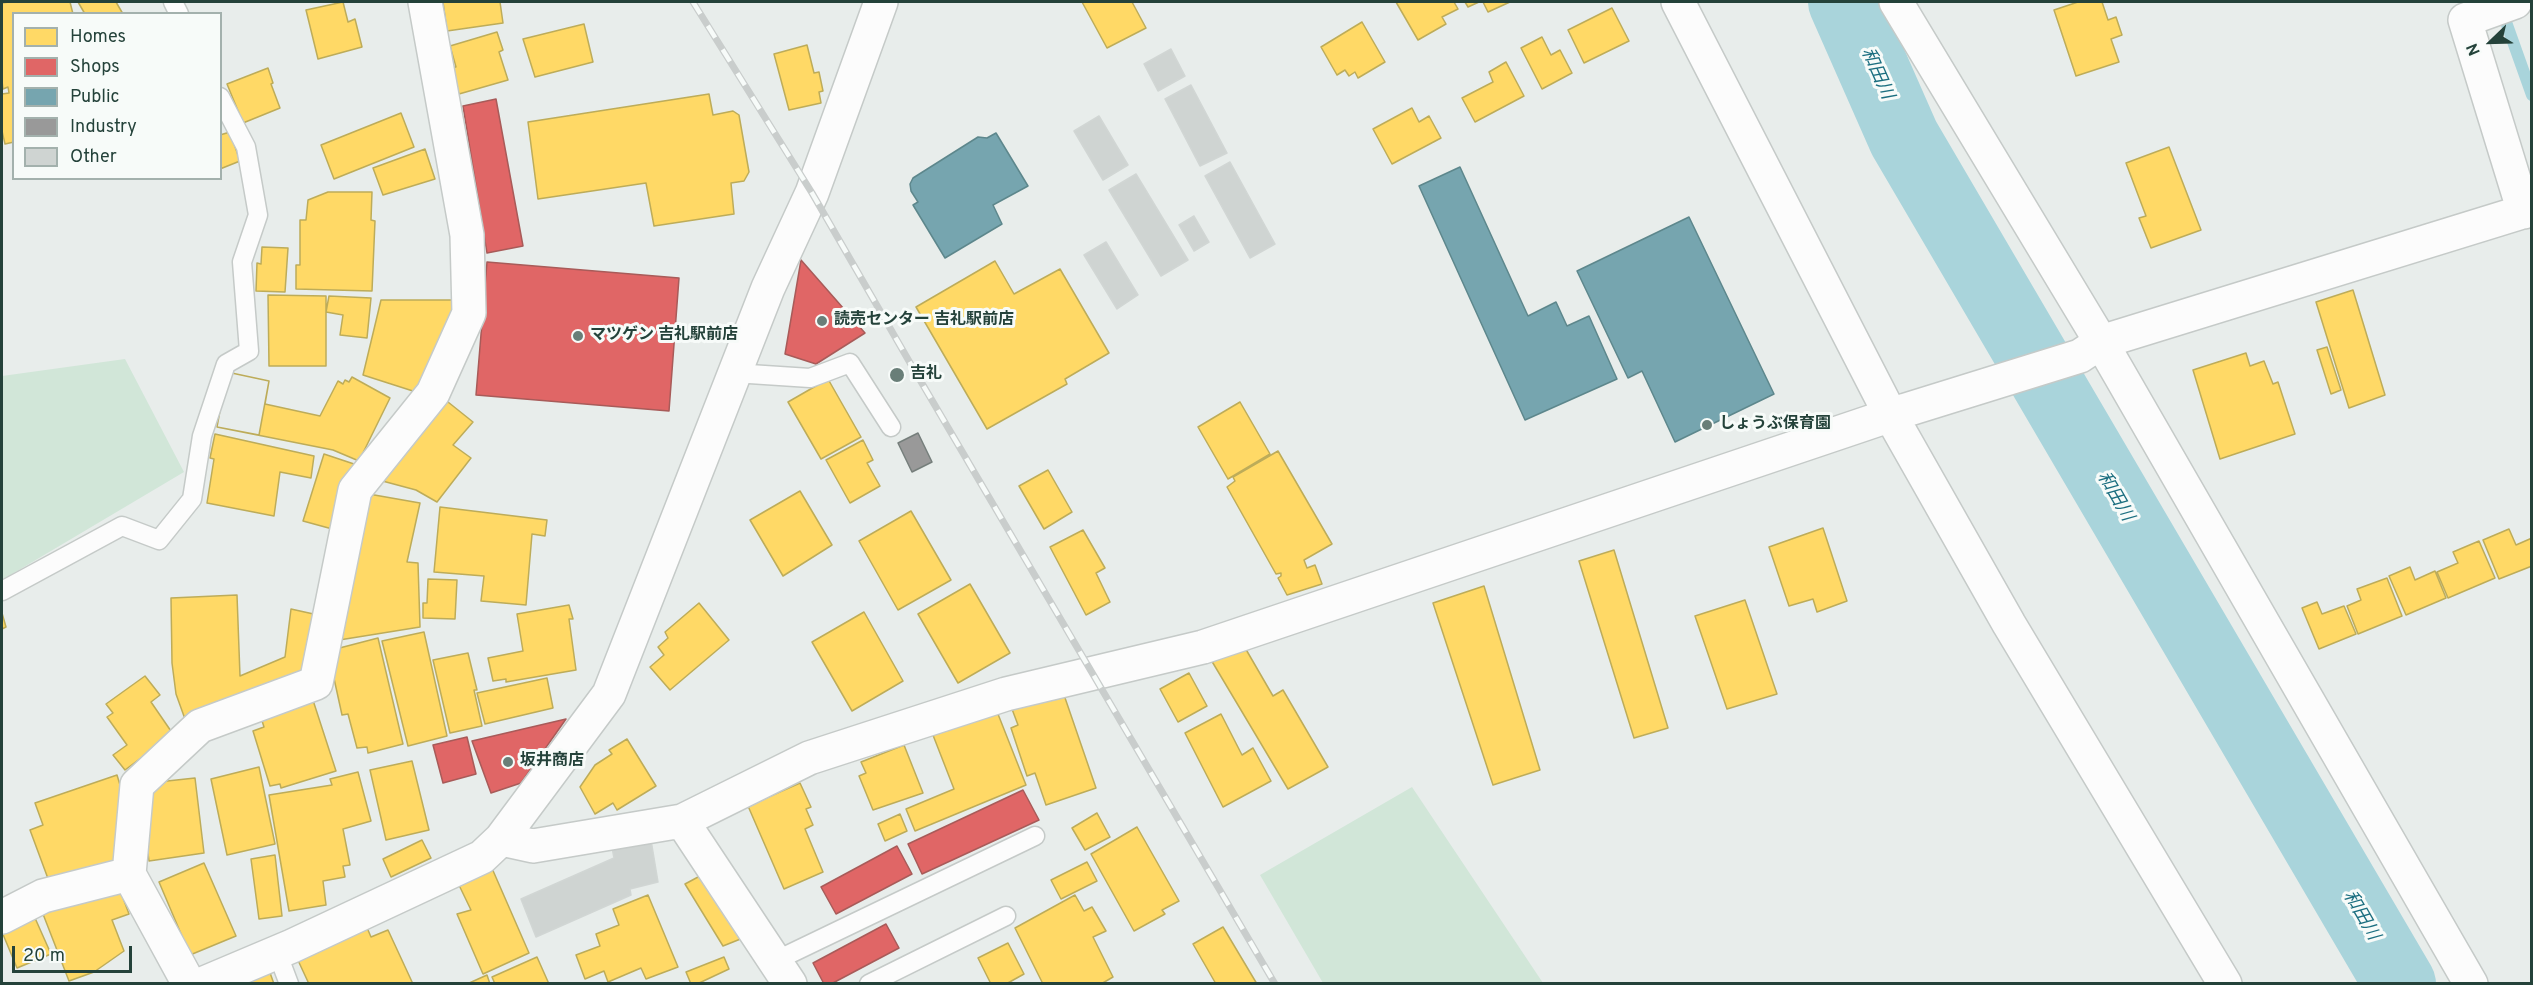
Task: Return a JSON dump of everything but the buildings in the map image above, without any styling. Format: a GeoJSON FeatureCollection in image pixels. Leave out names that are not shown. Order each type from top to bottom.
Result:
{"type":"FeatureCollection","features":[{"type":"Feature","properties":{"kind":"street"},"geometry":{"type":"LineString","coordinates":[[189,984],[129,874],[137,785],[200,726],[316,683],[355,490],[433,393],[469,313],[467,235],[425,2]]}},
{"type":"Feature","properties":{"kind":"street"},"geometry":{"type":"LineString","coordinates":[[202,984],[277,952],[482,857],[501,839],[609,694],[768,288],[812,193],[881,2]]}},
{"type":"Feature","properties":{"kind":"street"},"geometry":{"type":"LineString","coordinates":[[1678,2],[1899,413],[2008,624],[2225,984]]}},
{"type":"Feature","properties":{"kind":"street"},"geometry":{"type":"LineString","coordinates":[[1896,2],[2091,349],[2471,984]]}},
{"type":"Feature","properties":{"kind":"street"},"geometry":{"type":"LineString","coordinates":[[501,839],[533,846],[682,821],[808,758],[1006,694],[1203,647],[2091,349],[2528,211],[2465,20],[2515,2]]}},
{"type":"Feature","properties":{"kind":"street"},"geometry":{"type":"LineString","coordinates":[[682,821],[783,972]]}},
{"type":"Feature","properties":{"kind":"street"},"geometry":{"type":"LineString","coordinates":[[2,917],[43,896],[129,874]]}},
{"type":"Feature","properties":{"kind":"lane"},"geometry":{"type":"LineString","coordinates":[[2,591],[122,526],[159,540],[192,499],[202,436],[226,364],[249,351],[242,262],[258,215],[246,147],[222,101]]}},
{"type":"Feature","properties":{"kind":"lane"},"geometry":{"type":"LineString","coordinates":[[734,373],[810,378],[850,363],[891,427]]}},
{"type":"Feature","properties":{"kind":"lane"},"geometry":{"type":"LineString","coordinates":[[783,972],[1035,836]]}},
{"type":"Feature","properties":{"kind":"lane"},"geometry":{"type":"LineString","coordinates":[[869,984],[1006,916]]}},
{"type":"Feature","properties":{"kind":"lane"},"geometry":{"type":"LineString","coordinates":[[277,952],[289,984]]}},
{"type":"Feature","properties":{"kind":"green space"},"geometry":{"type":"Polygon","coordinates":[[[125,359],[184,472],[2,580],[2,376],[125,359]]]}},
{"type":"Feature","properties":{"kind":"green space"},"geometry":{"type":"Polygon","coordinates":[[[1412,787],[1543,983],[1323,983],[1260,875],[1412,787]]]}},
{"type":"Feature","properties":{"kind":"waterway","name":"和田川"},"geometry":{"type":"LineString","coordinates":[[1844,2],[1904,138],[2400,984]]}},
{"type":"Feature","properties":{"kind":"waterway"},"geometry":{"type":"LineString","coordinates":[[2501,8],[2532,95]]}},
{"type":"Feature","properties":{"kind":"railway"},"geometry":{"type":"LineString","coordinates":[[693,2],[812,193],[1275,984]]}},
{"type":"Feature","properties":{"kind":"place","name":"読売センター 吉礼駅前店"},"geometry":{"type":"Point","coordinates":[822,321]}},
{"type":"Feature","properties":{"kind":"place","name":"マツゲン 吉礼駅前店"},"geometry":{"type":"Point","coordinates":[578,336]}},
{"type":"Feature","properties":{"kind":"place","name":"吉礼"},"geometry":{"type":"Point","coordinates":[897,375]}},
{"type":"Feature","properties":{"kind":"place","name":"しょうぶ保育園"},"geometry":{"type":"Point","coordinates":[1707,425]}},
{"type":"Feature","properties":{"kind":"place","name":"坂井商店"},"geometry":{"type":"Point","coordinates":[508,762]}}]}
